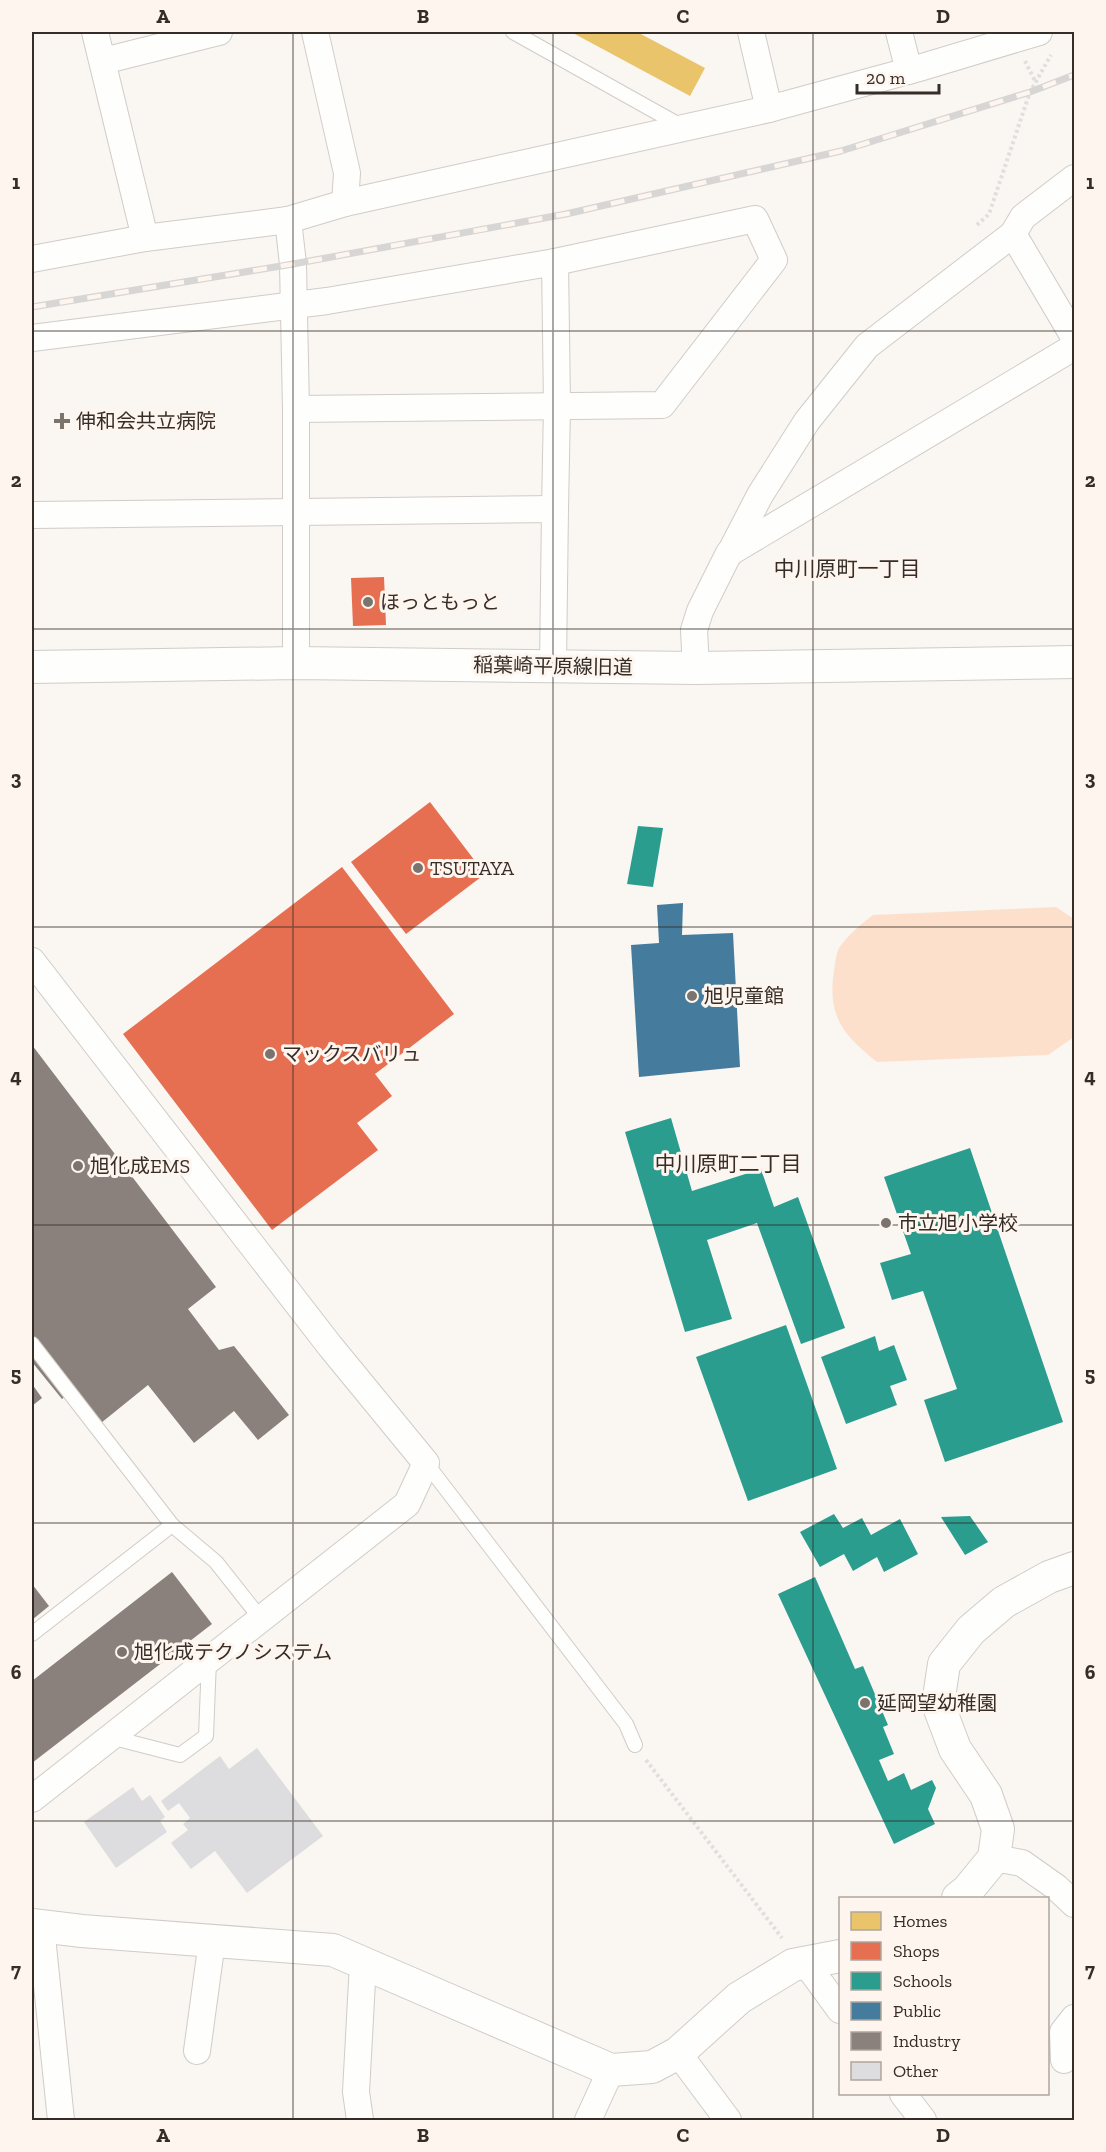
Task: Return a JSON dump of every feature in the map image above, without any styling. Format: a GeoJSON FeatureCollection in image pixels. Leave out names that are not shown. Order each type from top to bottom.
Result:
{"type":"FeatureCollection","features":[{"type":"Feature","properties":{"kind":"street"},"geometry":{"type":"LineString","coordinates":[[95,32],[145,238]]}},
{"type":"Feature","properties":{"kind":"street"},"geometry":{"type":"LineString","coordinates":[[103,61],[219,32]]}},
{"type":"Feature","properties":{"kind":"street"},"geometry":{"type":"LineString","coordinates":[[315,32],[347,172],[345,203]]}},
{"type":"Feature","properties":{"kind":"street"},"geometry":{"type":"LineString","coordinates":[[751,32],[769,109]]}},
{"type":"Feature","properties":{"kind":"street"},"geometry":{"type":"LineString","coordinates":[[899,32],[909,71]]}},
{"type":"Feature","properties":{"kind":"street"},"geometry":{"type":"LineString","coordinates":[[32,258],[145,238],[288,220],[345,203],[769,109],[909,71],[1046,42]]}},
{"type":"Feature","properties":{"kind":"street"},"geometry":{"type":"LineString","coordinates":[[696,668],[694,630],[700,611],[760,495],[807,421],[867,346],[1013,234],[1023,217],[1074,178]]}},
{"type":"Feature","properties":{"kind":"street"},"geometry":{"type":"LineString","coordinates":[[32,338],[294,305],[555,262],[755,219],[774,260],[662,405],[296,409]]}},
{"type":"Feature","properties":{"kind":"street"},"geometry":{"type":"LineString","coordinates":[[288,220],[293,264],[296,409],[296,663]]}},
{"type":"Feature","properties":{"kind":"street"},"geometry":{"type":"LineString","coordinates":[[1013,234],[1074,337]]}},
{"type":"Feature","properties":{"kind":"street"},"geometry":{"type":"LineString","coordinates":[[553,665],[557,406],[555,262]]}},
{"type":"Feature","properties":{"kind":"street"},"geometry":{"type":"LineString","coordinates":[[729,553],[1074,347]]}},
{"type":"Feature","properties":{"kind":"street"},"geometry":{"type":"LineString","coordinates":[[32,515],[555,509]]}},
{"type":"Feature","properties":{"kind":"street","name":"稲葉崎平原線旧道"},"geometry":{"type":"LineString","coordinates":[[32,667],[296,663],[696,668],[1074,662]]}},
{"type":"Feature","properties":{"kind":"street"},"geometry":{"type":"LineString","coordinates":[[32,961],[323,1336],[426,1463],[407,1504],[32,1799]]}},
{"type":"Feature","properties":{"kind":"street"},"geometry":{"type":"LineString","coordinates":[[960,1897],[994,1858],[998,1828],[986,1795],[955,1749],[938,1704],[944,1664],[970,1630],[1004,1602],[1049,1577],[1074,1568]]}},
{"type":"Feature","properties":{"kind":"street"},"geometry":{"type":"LineString","coordinates":[[994,1858],[1022,1863],[1056,1887],[1074,1904]]}},
{"type":"Feature","properties":{"kind":"street"},"geometry":{"type":"LineString","coordinates":[[61,2121],[36,1926],[333,1950],[611,2070],[652,2067],[678,2053],[739,1998],[793,1965],[839,1956]]}},
{"type":"Feature","properties":{"kind":"street"},"geometry":{"type":"LineString","coordinates":[[197,2051],[212,1941]]}},
{"type":"Feature","properties":{"kind":"street"},"geometry":{"type":"LineString","coordinates":[[360,2121],[356,2092],[363,1963]]}},
{"type":"Feature","properties":{"kind":"street"},"geometry":{"type":"LineString","coordinates":[[803,1963],[839,2009]]}},
{"type":"Feature","properties":{"kind":"street"},"geometry":{"type":"LineString","coordinates":[[1064,2060],[1063,2032],[1074,2018]]}},
{"type":"Feature","properties":{"kind":"street"},"geometry":{"type":"LineString","coordinates":[[678,2053],[728,2121]]}},
{"type":"Feature","properties":{"kind":"street"},"geometry":{"type":"LineString","coordinates":[[588,2121],[611,2070]]}},
{"type":"Feature","properties":{"kind":"street"},"geometry":{"type":"LineString","coordinates":[[904,2095],[923,2121]]}},
{"type":"Feature","properties":{"kind":"lane"},"geometry":{"type":"LineString","coordinates":[[513,32],[685,128]]}},
{"type":"Feature","properties":{"kind":"lane"},"geometry":{"type":"LineString","coordinates":[[32,1344],[172,1525],[216,1562],[261,1619]]}},
{"type":"Feature","properties":{"kind":"lane"},"geometry":{"type":"LineString","coordinates":[[426,1463],[626,1724],[635,1745]]}},
{"type":"Feature","properties":{"kind":"lane"},"geometry":{"type":"LineString","coordinates":[[32,1634],[172,1525]]}},
{"type":"Feature","properties":{"kind":"lane"},"geometry":{"type":"LineString","coordinates":[[110,1737],[180,1755],[206,1736],[209,1660]]}},
{"type":"Feature","properties":{"kind":"path"},"geometry":{"type":"LineString","coordinates":[[974,228],[989,214],[1046,42]]}},
{"type":"Feature","properties":{"kind":"path"},"geometry":{"type":"LineString","coordinates":[[635,1745],[803,1963]]}},
{"type":"Feature","properties":{"kind":"shaded area"},"geometry":{"type":"Polygon","coordinates":[[[1056,907],[1074,919],[1074,1037],[1048,1055],[877,1062],[855,1043],[840,1023],[833,1000],[832,987],[837,953],[850,934],[873,915],[1056,907]]]}},
{"type":"Feature","properties":{"kind":"building: Homes"},"geometry":{"type":"Polygon","coordinates":[[[571,32],[637,32],[705,68],[690,96],[571,32]]]}},
{"type":"Feature","properties":{"kind":"building: Shops","name":"ほっともっと"},"geometry":{"type":"Polygon","coordinates":[[[384,577],[386,625],[353,626],[351,578],[384,577]]]}},
{"type":"Feature","properties":{"kind":"building: Shops","name":"TSUTAYA"},"geometry":{"type":"Polygon","coordinates":[[[430,802],[485,874],[406,934],[351,862],[430,802]]]}},
{"type":"Feature","properties":{"kind":"building: Shops","name":"マックスバリュ"},"geometry":{"type":"Polygon","coordinates":[[[342,867],[454,1014],[375,1074],[392,1096],[357,1123],[378,1150],[272,1230],[123,1034],[342,867]]]}},
{"type":"Feature","properties":{"kind":"building: Schools"},"geometry":{"type":"Polygon","coordinates":[[[638,826],[663,828],[653,887],[627,884],[638,826]]]}},
{"type":"Feature","properties":{"kind":"building: Schools"},"geometry":{"type":"Polygon","coordinates":[[[671,1118],[692,1191],[761,1169],[774,1207],[798,1197],[845,1328],[801,1344],[757,1223],[707,1240],[732,1319],[685,1332],[625,1132],[671,1118]]]}},
{"type":"Feature","properties":{"kind":"building: Schools"},"geometry":{"type":"Polygon","coordinates":[[[970,1148],[1063,1422],[945,1462],[924,1400],[957,1389],[923,1291],[892,1300],[880,1263],[911,1254],[884,1177],[970,1148]]]}},
{"type":"Feature","properties":{"kind":"building: Schools"},"geometry":{"type":"Polygon","coordinates":[[[786,1325],[837,1469],[748,1501],[696,1357],[786,1325]]]}},
{"type":"Feature","properties":{"kind":"building: Schools"},"geometry":{"type":"Polygon","coordinates":[[[875,1336],[879,1351],[894,1345],[907,1380],[890,1386],[897,1405],[846,1424],[821,1357],[875,1336]]]}},
{"type":"Feature","properties":{"kind":"building: Schools"},"geometry":{"type":"Polygon","coordinates":[[[834,1514],[843,1528],[862,1518],[871,1535],[900,1519],[918,1554],[884,1572],[877,1557],[853,1571],[844,1554],[820,1567],[800,1532],[834,1514]]]}},
{"type":"Feature","properties":{"kind":"building: Schools"},"geometry":{"type":"Polygon","coordinates":[[[970,1516],[988,1542],[965,1555],[941,1517],[970,1516]]]}},
{"type":"Feature","properties":{"kind":"building: Schools"},"geometry":{"type":"Polygon","coordinates":[[[815,1577],[855,1669],[863,1666],[888,1725],[883,1727],[894,1754],[879,1760],[888,1781],[904,1773],[911,1790],[932,1780],[936,1788],[928,1809],[935,1824],[894,1844],[778,1594],[815,1577]]]}},
{"type":"Feature","properties":{"kind":"building: Public"},"geometry":{"type":"Polygon","coordinates":[[[683,903],[682,935],[733,933],[740,1067],[639,1077],[631,945],[659,943],[657,905],[683,903]]]}},
{"type":"Feature","properties":{"kind":"building: Industry","name":"旭化成EMS"},"geometry":{"type":"Polygon","coordinates":[[[32,1045],[216,1287],[188,1309],[219,1350],[234,1346],[289,1415],[258,1440],[234,1411],[194,1443],[148,1385],[101,1423],[74,1390],[62,1399],[32,1362],[32,1045]]]}},
{"type":"Feature","properties":{"kind":"building: Industry"},"geometry":{"type":"Polygon","coordinates":[[[32,1384],[42,1398],[32,1406],[32,1384]]]}},
{"type":"Feature","properties":{"kind":"building: Industry","name":"旭化成テクノシステム"},"geometry":{"type":"Polygon","coordinates":[[[172,1572],[212,1624],[32,1763],[32,1681],[172,1572]]]}},
{"type":"Feature","properties":{"kind":"building: Industry"},"geometry":{"type":"Polygon","coordinates":[[[32,1584],[49,1606],[32,1620],[32,1584]]]}},
{"type":"Feature","properties":{"kind":"building: Other"},"geometry":{"type":"Polygon","coordinates":[[[257,1748],[323,1836],[247,1893],[215,1851],[191,1869],[171,1843],[188,1830],[183,1824],[190,1818],[179,1803],[168,1811],[161,1801],[220,1756],[229,1769],[257,1748]]]}},
{"type":"Feature","properties":{"kind":"building: Other"},"geometry":{"type":"Polygon","coordinates":[[[133,1787],[142,1801],[150,1795],[165,1817],[160,1821],[167,1832],[116,1868],[84,1822],[133,1787]]]}},
{"type":"Feature","properties":{"kind":"railway"},"geometry":{"type":"LineString","coordinates":[[32,307],[293,264],[566,214],[841,151],[1030,92],[1074,75]]}},
{"type":"Feature","properties":{"kind":"place","name":"伸和会共立病院"},"geometry":{"type":"Point","coordinates":[62,421]}},
{"type":"Feature","properties":{"kind":"place","name":"ほっともっと"},"geometry":{"type":"Point","coordinates":[368,602]}},
{"type":"Feature","properties":{"kind":"place","name":"TSUTAYA"},"geometry":{"type":"Point","coordinates":[418,868]}},
{"type":"Feature","properties":{"kind":"place","name":"旭児童館"},"geometry":{"type":"Point","coordinates":[692,996]}},
{"type":"Feature","properties":{"kind":"place","name":"マックスバリュ"},"geometry":{"type":"Point","coordinates":[270,1054]}},
{"type":"Feature","properties":{"kind":"place","name":"旭化成EMS"},"geometry":{"type":"Point","coordinates":[78,1166]}},
{"type":"Feature","properties":{"kind":"place","name":"市立旭小学校"},"geometry":{"type":"Point","coordinates":[886,1223]}},
{"type":"Feature","properties":{"kind":"place","name":"旭化成テクノシステム"},"geometry":{"type":"Point","coordinates":[122,1652]}},
{"type":"Feature","properties":{"kind":"place","name":"延岡望幼稚園"},"geometry":{"type":"Point","coordinates":[865,1703]}},
{"type":"Feature","properties":{"kind":"district","name":"中川原町一丁目"},"geometry":{"type":"Point","coordinates":[847,568]}},
{"type":"Feature","properties":{"kind":"district","name":"中川原町二丁目"},"geometry":{"type":"Point","coordinates":[728,1163]}}]}
